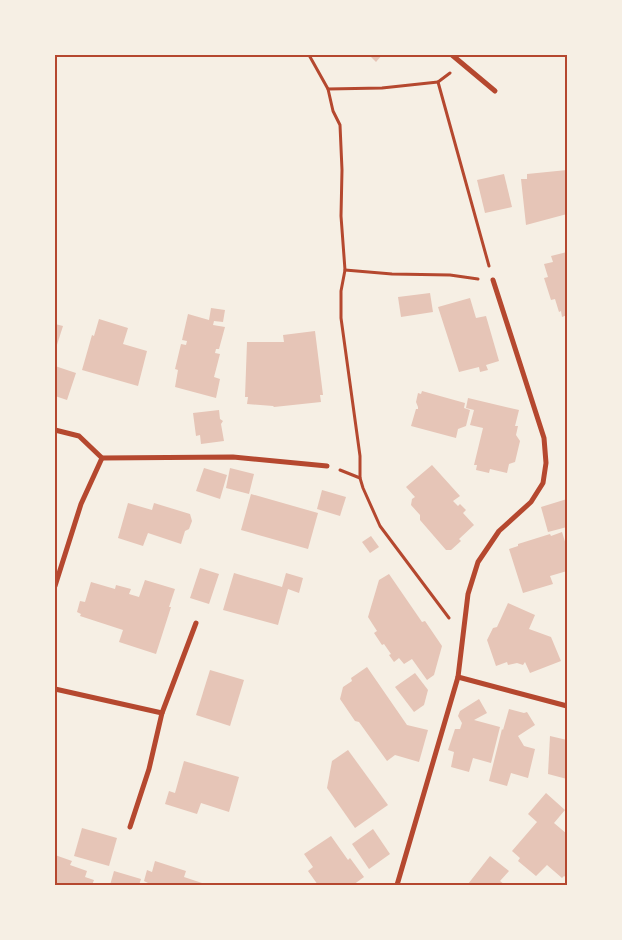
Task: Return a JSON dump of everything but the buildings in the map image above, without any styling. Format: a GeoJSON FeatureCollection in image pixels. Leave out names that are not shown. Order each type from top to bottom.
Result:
{"type":"FeatureCollection","features":[{"type":"Feature","properties":{"kind":"street"},"geometry":{"type":"LineString","coordinates":[[452,55],[495,91]]}},
{"type":"Feature","properties":{"kind":"street"},"geometry":{"type":"LineString","coordinates":[[397,885],[458,677],[468,594],[478,562],[499,530],[531,502],[543,483],[546,463],[544,438],[493,280]]}},
{"type":"Feature","properties":{"kind":"street"},"geometry":{"type":"LineString","coordinates":[[55,430],[79,436],[102,458],[224,457],[327,466]]}},
{"type":"Feature","properties":{"kind":"street"},"geometry":{"type":"LineString","coordinates":[[55,586],[81,504],[102,458]]}},
{"type":"Feature","properties":{"kind":"street"},"geometry":{"type":"LineString","coordinates":[[130,827],[149,769],[162,714],[182,665],[196,623]]}},
{"type":"Feature","properties":{"kind":"street"},"geometry":{"type":"LineString","coordinates":[[458,677],[567,706]]}},
{"type":"Feature","properties":{"kind":"street"},"geometry":{"type":"LineString","coordinates":[[55,689],[118,702],[162,714]]}},
{"type":"Feature","properties":{"kind":"path"},"geometry":{"type":"LineString","coordinates":[[309,55],[328,89],[333,111],[340,125],[342,170],[341,216],[345,270],[341,291],[341,318],[360,456],[360,478],[380,526],[438,605],[464,635]]}},
{"type":"Feature","properties":{"kind":"path"},"geometry":{"type":"LineString","coordinates":[[328,89],[382,88],[438,82],[463,64]]}},
{"type":"Feature","properties":{"kind":"path"},"geometry":{"type":"LineString","coordinates":[[345,270],[392,274],[450,275],[493,280],[438,82]]}}]}
